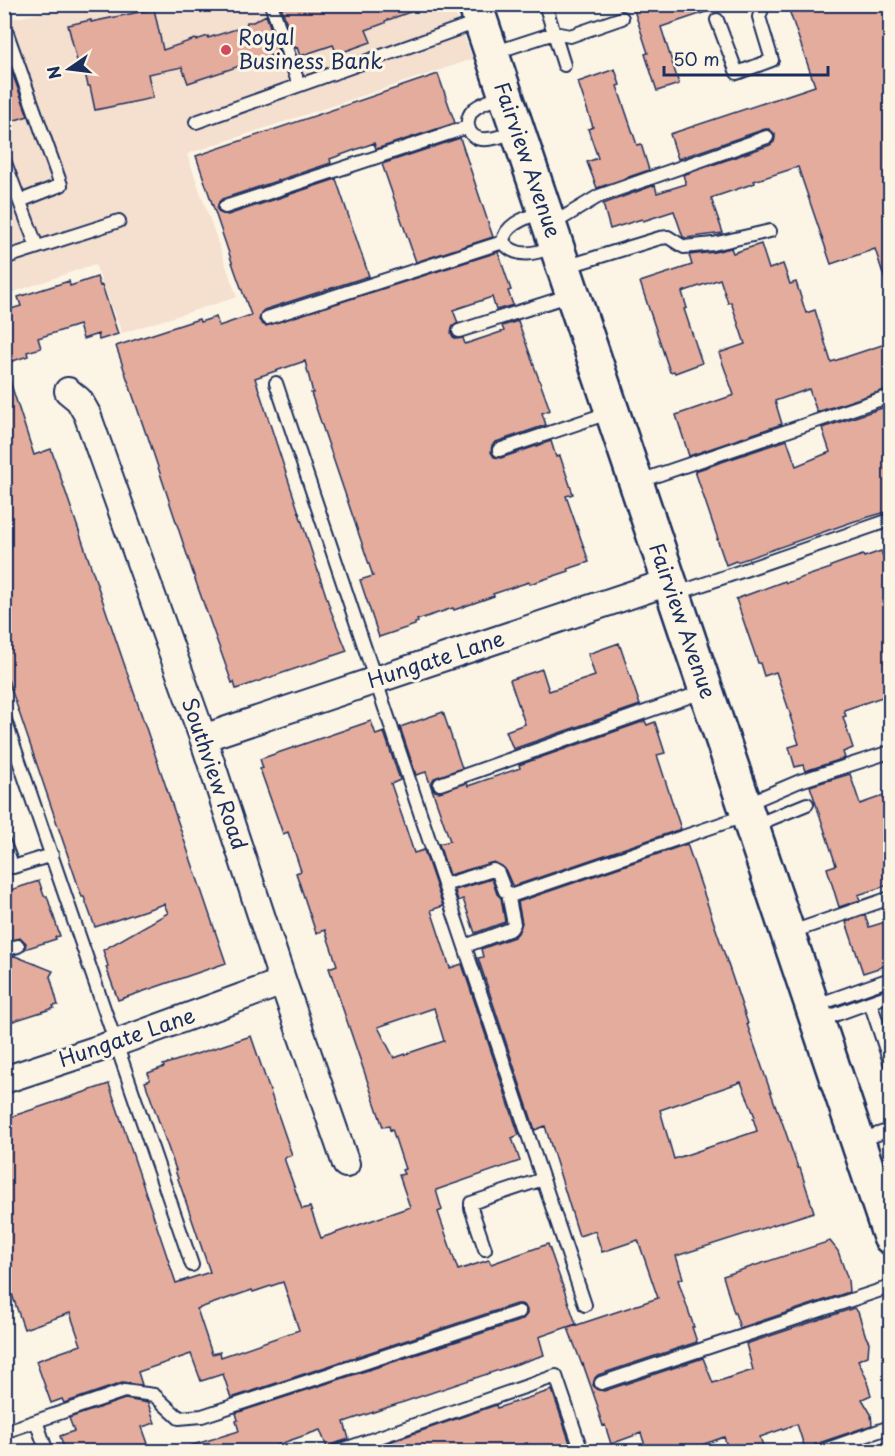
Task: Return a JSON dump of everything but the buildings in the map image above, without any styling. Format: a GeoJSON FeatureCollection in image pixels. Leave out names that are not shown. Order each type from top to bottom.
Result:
{"type":"FeatureCollection","features":[{"type":"Feature","properties":{"kind":"street","name":"Fairview Avenue"},"geometry":{"type":"LineString","coordinates":[[478,13],[815,1014],[888,1221]]}},
{"type":"Feature","properties":{"kind":"street","name":"Southview Road"},"geometry":{"type":"LineString","coordinates":[[68,391],[79,400],[87,414],[203,738],[283,982],[346,1164]]}},
{"type":"Feature","properties":{"kind":"street","name":"Hungate Lane"},"geometry":{"type":"LineString","coordinates":[[203,738],[375,681],[672,588]]}},
{"type":"Feature","properties":{"kind":"street","name":"Hungate Lane"},"geometry":{"type":"LineString","coordinates":[[4,1080],[116,1043],[283,982]]}},
{"type":"Feature","properties":{"kind":"lane"},"geometry":{"type":"LineString","coordinates":[[271,4],[299,85]]}},
{"type":"Feature","properties":{"kind":"lane"},"geometry":{"type":"LineString","coordinates":[[545,4],[564,65]]}},
{"type":"Feature","properties":{"kind":"lane"},"geometry":{"type":"LineString","coordinates":[[717,20],[737,73],[772,60],[759,17],[764,4]]}},
{"type":"Feature","properties":{"kind":"lane"},"geometry":{"type":"LineString","coordinates":[[196,122],[299,85],[478,13]]}},
{"type":"Feature","properties":{"kind":"lane"},"geometry":{"type":"LineString","coordinates":[[492,53],[554,33],[570,36],[622,18]]}},
{"type":"Feature","properties":{"kind":"lane"},"geometry":{"type":"LineString","coordinates":[[4,25],[61,185],[20,201]]}},
{"type":"Feature","properties":{"kind":"lane"},"geometry":{"type":"LineString","coordinates":[[506,95],[483,103],[473,110],[468,119],[468,127],[471,133],[478,138],[487,139],[496,139],[518,130]]}},
{"type":"Feature","properties":{"kind":"lane"},"geometry":{"type":"LineString","coordinates":[[225,207],[468,127]]}},
{"type":"Feature","properties":{"kind":"lane"},"geometry":{"type":"LineString","coordinates":[[459,331],[557,249],[599,196],[767,138]]}},
{"type":"Feature","properties":{"kind":"lane"},"geometry":{"type":"LineString","coordinates":[[4,160],[37,248]]}},
{"type":"Feature","properties":{"kind":"lane"},"geometry":{"type":"LineString","coordinates":[[4,258],[119,221]]}},
{"type":"Feature","properties":{"kind":"lane"},"geometry":{"type":"LineString","coordinates":[[503,242],[505,233],[514,225],[557,249]]}},
{"type":"Feature","properties":{"kind":"lane"},"geometry":{"type":"LineString","coordinates":[[503,242],[510,249],[521,253],[535,253],[668,237],[684,248],[770,231]]}},
{"type":"Feature","properties":{"kind":"lane"},"geometry":{"type":"LineString","coordinates":[[267,318],[503,242]]}},
{"type":"Feature","properties":{"kind":"lane"},"geometry":{"type":"LineString","coordinates":[[276,383],[585,1305]]}},
{"type":"Feature","properties":{"kind":"lane"},"geometry":{"type":"LineString","coordinates":[[636,482],[891,396]]}},
{"type":"Feature","properties":{"kind":"lane"},"geometry":{"type":"LineString","coordinates":[[499,450],[612,411]]}},
{"type":"Feature","properties":{"kind":"lane"},"geometry":{"type":"LineString","coordinates":[[672,588],[891,520]]}},
{"type":"Feature","properties":{"kind":"lane"},"geometry":{"type":"LineString","coordinates":[[440,784],[706,691]]}},
{"type":"Feature","properties":{"kind":"lane"},"geometry":{"type":"LineString","coordinates":[[4,717],[192,1265]]}},
{"type":"Feature","properties":{"kind":"lane"},"geometry":{"type":"LineString","coordinates":[[748,816],[800,782],[891,752]]}},
{"type":"Feature","properties":{"kind":"lane"},"geometry":{"type":"LineString","coordinates":[[465,946],[511,929],[514,924],[509,899],[513,895],[748,816],[807,804]]}},
{"type":"Feature","properties":{"kind":"lane"},"geometry":{"type":"LineString","coordinates":[[4,843],[13,867],[52,855]]}},
{"type":"Feature","properties":{"kind":"lane"},"geometry":{"type":"LineString","coordinates":[[444,885],[493,870],[498,873],[505,891],[513,895]]}},
{"type":"Feature","properties":{"kind":"lane"},"geometry":{"type":"LineString","coordinates":[[788,933],[891,898]]}},
{"type":"Feature","properties":{"kind":"lane"},"geometry":{"type":"LineString","coordinates":[[4,950],[18,946]]}},
{"type":"Feature","properties":{"kind":"lane"},"geometry":{"type":"LineString","coordinates":[[815,1014],[891,978]]}},
{"type":"Feature","properties":{"kind":"lane"},"geometry":{"type":"LineString","coordinates":[[815,1014],[891,995]]}},
{"type":"Feature","properties":{"kind":"lane"},"geometry":{"type":"LineString","coordinates":[[870,1002],[891,1062]]}},
{"type":"Feature","properties":{"kind":"lane"},"geometry":{"type":"LineString","coordinates":[[859,1141],[891,1130]]}},
{"type":"Feature","properties":{"kind":"lane"},"geometry":{"type":"LineString","coordinates":[[485,1249],[471,1203],[543,1179]]}},
{"type":"Feature","properties":{"kind":"lane"},"geometry":{"type":"LineString","coordinates":[[600,1383],[891,1287]]}},
{"type":"Feature","properties":{"kind":"lane"},"geometry":{"type":"LineString","coordinates":[[4,1432],[124,1391],[154,1395],[179,1418],[202,1416],[519,1312]]}},
{"type":"Feature","properties":{"kind":"lane"},"geometry":{"type":"LineString","coordinates":[[336,1452],[556,1376],[582,1452]]}},
{"type":"Feature","properties":{"kind":"lane"},"geometry":{"type":"LineString","coordinates":[[36,1421],[47,1452]]}},
{"type":"Feature","properties":{"kind":"lane"},"geometry":{"type":"LineString","coordinates":[[819,1452],[891,1427]]}},
{"type":"Feature","properties":{"kind":"shaded area"},"geometry":{"type":"Polygon","coordinates":[[[90,4],[452,5],[473,59],[187,154],[237,297],[122,333],[95,264],[5,295],[4,20],[90,4]]]}},
{"type":"Feature","properties":{"kind":"place","name":"Royal Business Bank"},"geometry":{"type":"Point","coordinates":[226,50]}}]}
